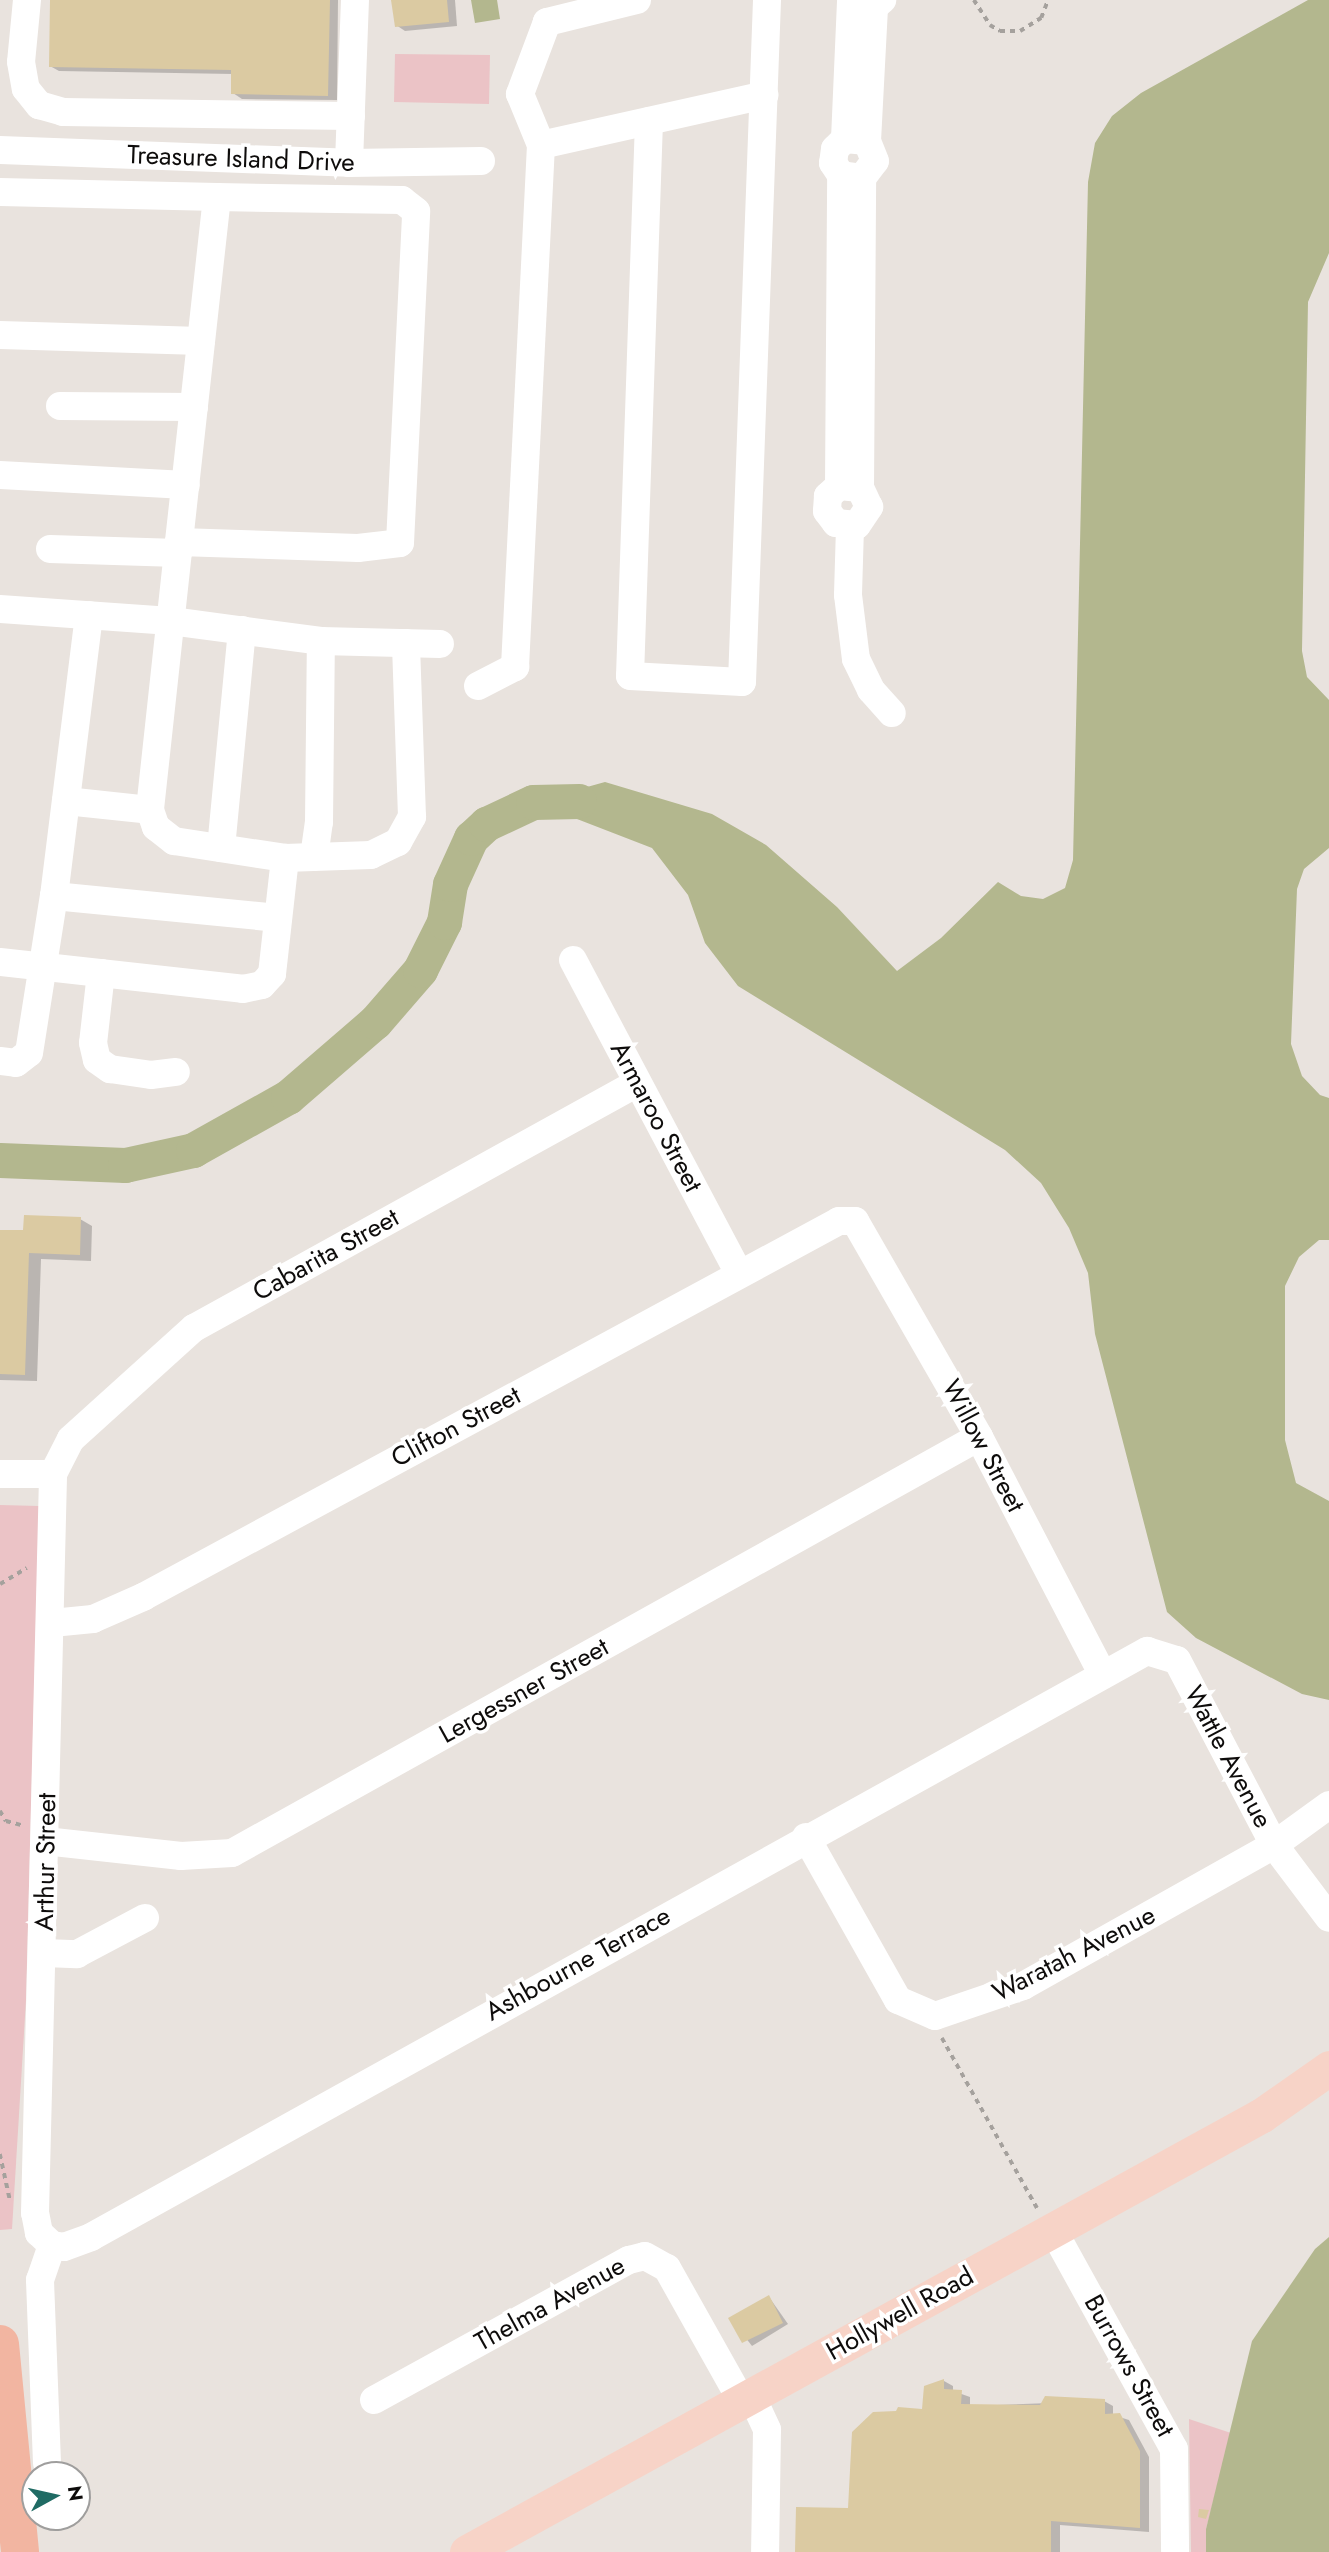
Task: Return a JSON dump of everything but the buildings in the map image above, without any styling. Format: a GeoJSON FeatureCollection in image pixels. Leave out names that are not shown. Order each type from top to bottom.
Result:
{"type":"FeatureCollection","features":[{"type":"Feature","properties":{"kind":"highway"},"geometry":{"type":"LineString","coordinates":[[0,2344],[20,2552]]}},
{"type":"Feature","properties":{"kind":"main road","name":"Hollywell Road"},"geometry":{"type":"LineString","coordinates":[[467,2552],[1262,2115],[1329,2068]]}},
{"type":"Feature","properties":{"kind":"street"},"geometry":{"type":"LineString","coordinates":[[27,0],[21,62],[26,89],[38,105],[63,112],[351,116]]}},
{"type":"Feature","properties":{"kind":"street"},"geometry":{"type":"LineString","coordinates":[[349,163],[355,0]]}},
{"type":"Feature","properties":{"kind":"street"},"geometry":{"type":"LineString","coordinates":[[478,686],[515,667],[541,145],[520,94],[547,22],[637,0]]}},
{"type":"Feature","properties":{"kind":"street"},"geometry":{"type":"LineString","coordinates":[[649,121],[630,676],[742,682],[767,0]]}},
{"type":"Feature","properties":{"kind":"street"},"geometry":{"type":"LineString","coordinates":[[851,0],[856,140]]}},
{"type":"Feature","properties":{"kind":"street"},"geometry":{"type":"LineString","coordinates":[[882,0],[874,7],[856,140],[833,156],[852,177],[849,487],[869,507],[863,520],[850,527],[848,595],[856,659],[871,690],[892,713]]}},
{"type":"Feature","properties":{"kind":"street"},"geometry":{"type":"LineString","coordinates":[[541,145],[764,95]]}},
{"type":"Feature","properties":{"kind":"street"},"geometry":{"type":"LineString","coordinates":[[60,152],[63,112]]}},
{"type":"Feature","properties":{"kind":"street","name":"Treasure Island Drive"},"geometry":{"type":"LineString","coordinates":[[0,150],[349,163],[481,160]]}},
{"type":"Feature","properties":{"kind":"street"},"geometry":{"type":"LineString","coordinates":[[0,192],[402,200],[416,211],[400,543],[358,548],[50,549]]}},
{"type":"Feature","properties":{"kind":"street"},"geometry":{"type":"LineString","coordinates":[[217,197],[150,810],[156,827],[174,841],[285,858],[371,855],[398,842],[412,817],[406,643]]}},
{"type":"Feature","properties":{"kind":"street"},"geometry":{"type":"LineString","coordinates":[[0,335],[201,341]]}},
{"type":"Feature","properties":{"kind":"street"},"geometry":{"type":"LineString","coordinates":[[60,406],[194,407]]}},
{"type":"Feature","properties":{"kind":"street"},"geometry":{"type":"LineString","coordinates":[[0,475],[186,485]]}},
{"type":"Feature","properties":{"kind":"street"},"geometry":{"type":"LineString","coordinates":[[0,609],[171,621],[321,641],[440,644]]}},
{"type":"Feature","properties":{"kind":"street"},"geometry":{"type":"LineString","coordinates":[[0,1061],[16,1063],[29,1053],[54,897],[89,615]]}},
{"type":"Feature","properties":{"kind":"street"},"geometry":{"type":"LineString","coordinates":[[221,848],[242,630]]}},
{"type":"Feature","properties":{"kind":"street"},"geometry":{"type":"LineString","coordinates":[[314,857],[319,822],[321,641]]}},
{"type":"Feature","properties":{"kind":"street"},"geometry":{"type":"LineString","coordinates":[[66,801],[150,810]]}},
{"type":"Feature","properties":{"kind":"street"},"geometry":{"type":"LineString","coordinates":[[0,962],[243,989],[261,985],[272,974],[285,858]]}},
{"type":"Feature","properties":{"kind":"street"},"geometry":{"type":"LineString","coordinates":[[54,897],[278,918]]}},
{"type":"Feature","properties":{"kind":"street","name":"Armaroo Street"},"geometry":{"type":"LineString","coordinates":[[573,960],[739,1274]]}},
{"type":"Feature","properties":{"kind":"street"},"geometry":{"type":"LineString","coordinates":[[101,973],[93,1043],[97,1060],[110,1069],[151,1075],[176,1072]]}},
{"type":"Feature","properties":{"kind":"street","name":"Cabarita Street"},"geometry":{"type":"LineString","coordinates":[[53,1474],[71,1439],[194,1328],[637,1083]]}},
{"type":"Feature","properties":{"kind":"street","name":"Clifton Street"},"geometry":{"type":"LineString","coordinates":[[52,1623],[93,1619],[143,1597],[839,1221],[855,1221]]}},
{"type":"Feature","properties":{"kind":"street","name":"Willow Street"},"geometry":{"type":"LineString","coordinates":[[855,1221],[979,1437],[1103,1675]]}},
{"type":"Feature","properties":{"kind":"street","name":"Lergessner Street"},"geometry":{"type":"LineString","coordinates":[[45,1841],[181,1856],[232,1853],[979,1437]]}},
{"type":"Feature","properties":{"kind":"street"},"geometry":{"type":"LineString","coordinates":[[0,1474],[53,1474]]}},
{"type":"Feature","properties":{"kind":"street","name":"Arthur Street"},"geometry":{"type":"LineString","coordinates":[[52,2245],[39,2233],[35,2213],[44,1953],[53,1474]]}},
{"type":"Feature","properties":{"kind":"street","name":"Wattle Avenue"},"geometry":{"type":"LineString","coordinates":[[1103,1675],[1147,1651],[1177,1661],[1274,1846],[1329,1918]]}},
{"type":"Feature","properties":{"kind":"street","name":"Ashbourne Terrace"},"geometry":{"type":"LineString","coordinates":[[52,2245],[64,2247],[91,2236],[806,1836],[1103,1675]]}},
{"type":"Feature","properties":{"kind":"street","name":"Waratah Avenue"},"geometry":{"type":"LineString","coordinates":[[806,1836],[898,2000],[935,2016],[1023,1986],[1274,1846],[1329,1805]]}},
{"type":"Feature","properties":{"kind":"street"},"geometry":{"type":"LineString","coordinates":[[44,1953],[77,1954],[145,1918]]}},
{"type":"Feature","properties":{"kind":"street","name":"Burrows Street"},"geometry":{"type":"LineString","coordinates":[[1053,2230],[1174,2449],[1175,2552]]}},
{"type":"Feature","properties":{"kind":"street"},"geometry":{"type":"LineString","coordinates":[[47,2461],[40,2280],[52,2245]]}},
{"type":"Feature","properties":{"kind":"street","name":"Thelma Avenue"},"geometry":{"type":"LineString","coordinates":[[374,2400],[629,2260],[645,2256],[667,2268],[746,2398]]}},
{"type":"Feature","properties":{"kind":"street"},"geometry":{"type":"LineString","coordinates":[[746,2398],[767,2430],[765,2552]]}},
{"type":"Feature","properties":{"kind":"path"},"geometry":{"type":"LineString","coordinates":[[974,0],[990,25],[1000,31],[1020,32],[1033,27],[1048,0]]}},
{"type":"Feature","properties":{"kind":"path"},"geometry":{"type":"LineString","coordinates":[[943,2040],[1031,2199],[1053,2230]]}},
{"type":"Feature","properties":{"kind":"shaded area"},"geometry":{"type":"Polygon","coordinates":[[[471,0],[497,0],[500,19],[475,23],[471,0]]]}},
{"type":"Feature","properties":{"kind":"shaded area"},"geometry":{"type":"Polygon","coordinates":[[[1308,0],[1329,0],[1329,253],[1308,302],[1302,651],[1307,677],[1329,700],[1329,848],[1304,869],[1297,889],[1291,1044],[1302,1076],[1320,1095],[1329,1098],[1329,1240],[1319,1240],[1299,1257],[1285,1286],[1285,1440],[1296,1483],[1329,1501],[1329,1700],[1302,1694],[1196,1638],[1167,1612],[1095,1334],[1088,1273],[1069,1228],[1041,1183],[1005,1150],[738,986],[705,943],[688,895],[652,848],[533,802],[605,782],[712,814],[766,845],[837,907],[897,971],[941,938],[998,882],[1021,896],[1043,899],[1065,888],[1073,860],[1088,182],[1095,143],[1112,116],[1141,93],[1308,0]]]}},
{"type":"Feature","properties":{"kind":"shaded area"},"geometry":{"type":"Polygon","coordinates":[[[395,54],[490,55],[489,104],[394,102],[395,54]]]}},
{"type":"Feature","properties":{"kind":"shaded area"},"geometry":{"type":"Polygon","coordinates":[[[0,1505],[39,1506],[26,2000],[12,2229],[0,2230],[0,1505]]]}},
{"type":"Feature","properties":{"kind":"shaded area"},"geometry":{"type":"Polygon","coordinates":[[[1329,2237],[1329,2552],[1206,2552],[1206,2529],[1252,2341],[1315,2249],[1329,2237]]]}},
{"type":"Feature","properties":{"kind":"shaded area"},"geometry":{"type":"Polygon","coordinates":[[[1189,2419],[1231,2433],[1206,2529],[1206,2552],[1191,2552],[1189,2419]]]}},
{"type":"Feature","properties":{"kind":"waterway"},"geometry":{"type":"LineString","coordinates":[[0,1160],[125,1165],[193,1150],[288,1097],[375,1022],[420,970],[444,922],[450,884],[471,838],[486,824],[533,802],[579,801]]}}]}
